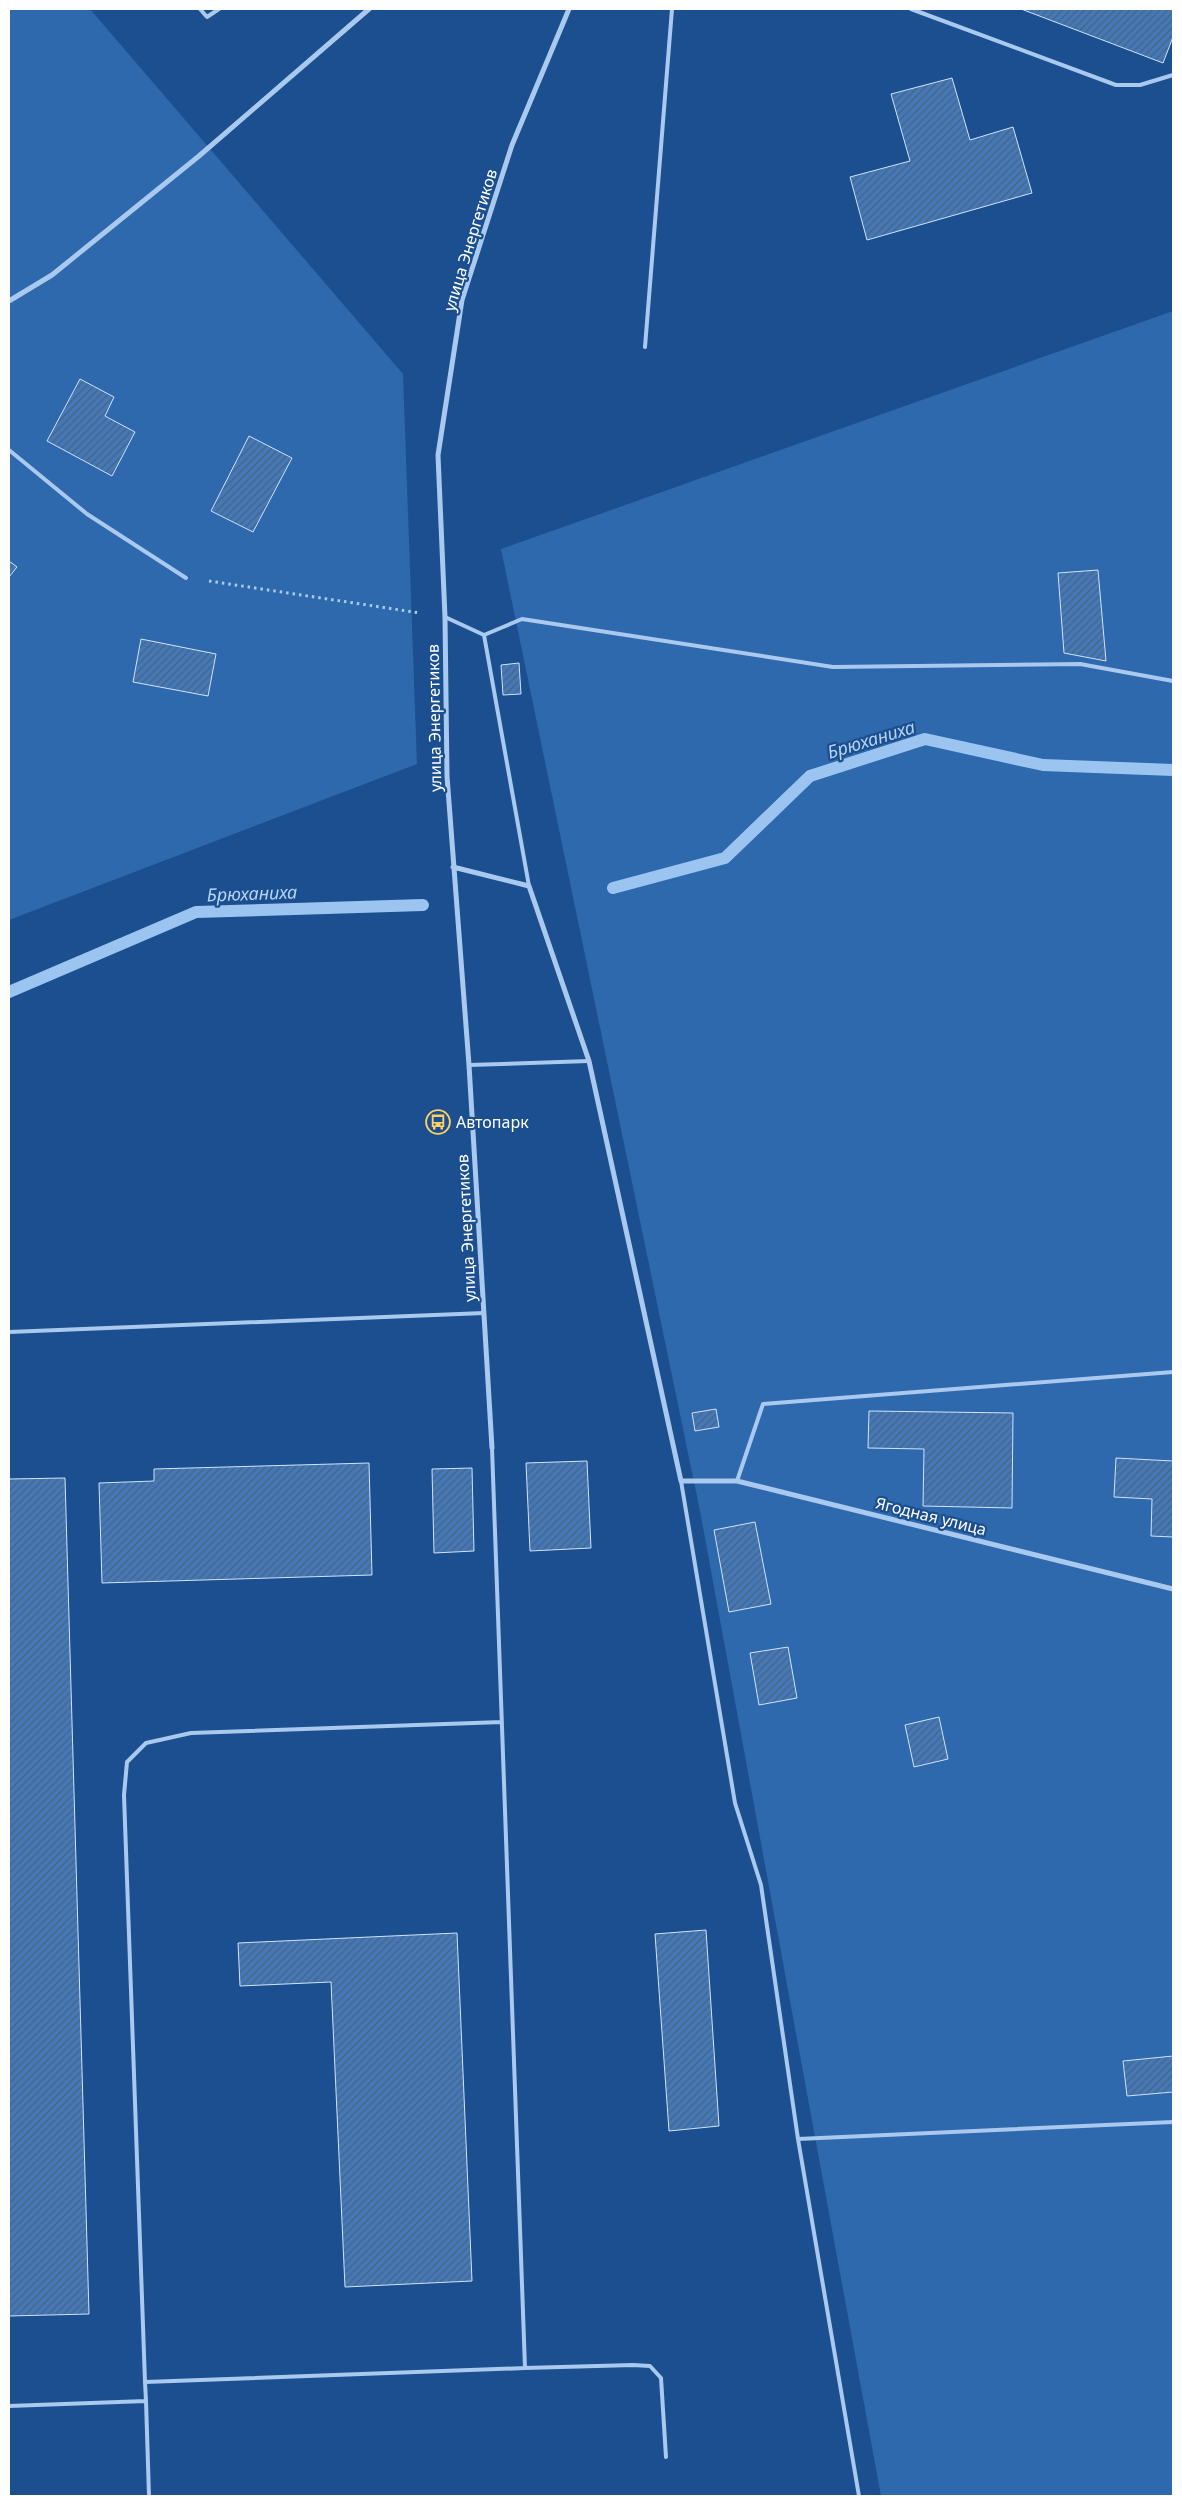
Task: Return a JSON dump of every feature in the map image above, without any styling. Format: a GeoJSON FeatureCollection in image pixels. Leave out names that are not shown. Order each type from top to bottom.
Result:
{"type":"FeatureCollection","features":[{"type":"Feature","properties":{"kind":"street"},"geometry":{"type":"LineString","coordinates":[[9,301],[60,269],[199,156],[369,9]]}},
{"type":"Feature","properties":{"kind":"street","name":"улица Энергетиков"},"geometry":{"type":"LineString","coordinates":[[492,1448],[470,1065],[447,776],[445,617],[438,456],[462,300],[512,144],[569,9]]}},
{"type":"Feature","properties":{"kind":"street"},"geometry":{"type":"LineString","coordinates":[[453,867],[529,886],[589,1061],[681,1481]]}},
{"type":"Feature","properties":{"kind":"street","name":"Ягодная улица"},"geometry":{"type":"LineString","coordinates":[[681,1481],[737,1481],[1173,1589]]}},
{"type":"Feature","properties":{"kind":"lane"},"geometry":{"type":"LineString","coordinates":[[200,9],[207,18],[219,9]]}},
{"type":"Feature","properties":{"kind":"lane"},"geometry":{"type":"LineString","coordinates":[[644,347],[672,9]]}},
{"type":"Feature","properties":{"kind":"lane"},"geometry":{"type":"LineString","coordinates":[[911,9],[1116,85],[1140,85],[1173,75]]}},
{"type":"Feature","properties":{"kind":"lane"},"geometry":{"type":"LineString","coordinates":[[9,450],[87,514],[186,578]]}},
{"type":"Feature","properties":{"kind":"lane"},"geometry":{"type":"LineString","coordinates":[[445,617],[484,635],[522,619],[833,667],[1080,664],[1173,681]]}},
{"type":"Feature","properties":{"kind":"lane"},"geometry":{"type":"LineString","coordinates":[[484,635],[529,886]]}},
{"type":"Feature","properties":{"kind":"lane"},"geometry":{"type":"LineString","coordinates":[[470,1065],[589,1061]]}},
{"type":"Feature","properties":{"kind":"lane"},"geometry":{"type":"LineString","coordinates":[[9,1332],[484,1313]]}},
{"type":"Feature","properties":{"kind":"lane"},"geometry":{"type":"LineString","coordinates":[[737,1481],[763,1404],[1173,1372]]}},
{"type":"Feature","properties":{"kind":"lane"},"geometry":{"type":"LineString","coordinates":[[492,1448],[525,2368]]}},
{"type":"Feature","properties":{"kind":"lane"},"geometry":{"type":"LineString","coordinates":[[681,1481],[735,1803],[761,1885],[798,2139],[859,2496]]}},
{"type":"Feature","properties":{"kind":"lane"},"geometry":{"type":"LineString","coordinates":[[150,2496],[124,1795],[127,1762],[146,1743],[191,1734],[502,1722]]}},
{"type":"Feature","properties":{"kind":"lane"},"geometry":{"type":"LineString","coordinates":[[798,2139],[1173,2122]]}},
{"type":"Feature","properties":{"kind":"lane"},"geometry":{"type":"LineString","coordinates":[[145,2382],[525,2368],[650,2366],[661,2378],[666,2457]]}},
{"type":"Feature","properties":{"kind":"lane"},"geometry":{"type":"LineString","coordinates":[[9,2406],[146,2401]]}},
{"type":"Feature","properties":{"kind":"path"},"geometry":{"type":"LineString","coordinates":[[186,578],[445,617]]}},
{"type":"Feature","properties":{"kind":"shaded area"},"geometry":{"type":"Polygon","coordinates":[[[9,9],[90,9],[403,374],[417,764],[9,920],[9,9]]]}},
{"type":"Feature","properties":{"kind":"shaded area"},"geometry":{"type":"Polygon","coordinates":[[[1173,311],[1173,2496],[881,2496],[700,1511],[501,549],[1173,311]]]}},
{"type":"Feature","properties":{"kind":"building"},"geometry":{"type":"Polygon","coordinates":[[[1021,9],[1173,9],[1173,37],[1163,63],[1021,9]]]}},
{"type":"Feature","properties":{"kind":"building"},"geometry":{"type":"Polygon","coordinates":[[[952,78],[970,140],[1013,127],[1032,193],[867,240],[850,177],[910,161],[891,94],[952,78]]]}},
{"type":"Feature","properties":{"kind":"building"},"geometry":{"type":"Polygon","coordinates":[[[80,379],[114,397],[105,416],[135,432],[112,476],[47,441],[80,379]]]}},
{"type":"Feature","properties":{"kind":"building"},"geometry":{"type":"Polygon","coordinates":[[[249,436],[292,458],[253,532],[211,511],[249,436]]]}},
{"type":"Feature","properties":{"kind":"building"},"geometry":{"type":"Polygon","coordinates":[[[9,561],[17,567],[9,577],[9,561]]]}},
{"type":"Feature","properties":{"kind":"building"},"geometry":{"type":"Polygon","coordinates":[[[1098,570],[1106,661],[1064,653],[1058,573],[1098,570]]]}},
{"type":"Feature","properties":{"kind":"building"},"geometry":{"type":"Polygon","coordinates":[[[141,639],[216,654],[208,696],[133,682],[141,639]]]}},
{"type":"Feature","properties":{"kind":"building"},"geometry":{"type":"Polygon","coordinates":[[[519,663],[521,694],[503,695],[501,665],[519,663]]]}},
{"type":"Feature","properties":{"kind":"building"},"geometry":{"type":"Polygon","coordinates":[[[716,1409],[719,1427],[695,1431],[692,1413],[716,1409]]]}},
{"type":"Feature","properties":{"kind":"building"},"geometry":{"type":"Polygon","coordinates":[[[869,1411],[1013,1413],[1012,1508],[923,1506],[924,1449],[868,1448],[869,1411]]]}},
{"type":"Feature","properties":{"kind":"building"},"geometry":{"type":"Polygon","coordinates":[[[1116,1458],[1173,1461],[1173,1537],[1151,1536],[1152,1499],[1114,1497],[1116,1458]]]}},
{"type":"Feature","properties":{"kind":"building"},"geometry":{"type":"Polygon","coordinates":[[[587,1461],[591,1548],[530,1551],[526,1463],[587,1461]]]}},
{"type":"Feature","properties":{"kind":"building"},"geometry":{"type":"Polygon","coordinates":[[[369,1463],[372,1575],[102,1583],[99,1483],[154,1481],[154,1469],[369,1463]]]}},
{"type":"Feature","properties":{"kind":"building"},"geometry":{"type":"Polygon","coordinates":[[[472,1468],[474,1551],[434,1553],[432,1469],[472,1468]]]}},
{"type":"Feature","properties":{"kind":"building"},"geometry":{"type":"Polygon","coordinates":[[[65,1478],[89,2314],[9,2316],[9,1479],[65,1478]]]}},
{"type":"Feature","properties":{"kind":"building"},"geometry":{"type":"Polygon","coordinates":[[[755,1522],[771,1604],[729,1612],[714,1530],[755,1522]]]}},
{"type":"Feature","properties":{"kind":"building"},"geometry":{"type":"Polygon","coordinates":[[[788,1647],[797,1698],[759,1705],[750,1653],[788,1647]]]}},
{"type":"Feature","properties":{"kind":"building"},"geometry":{"type":"Polygon","coordinates":[[[939,1717],[948,1759],[914,1767],[905,1725],[939,1717]]]}},
{"type":"Feature","properties":{"kind":"building"},"geometry":{"type":"Polygon","coordinates":[[[706,1930],[719,2126],[669,2131],[655,1934],[706,1930]]]}},
{"type":"Feature","properties":{"kind":"building"},"geometry":{"type":"Polygon","coordinates":[[[457,1933],[472,2281],[345,2287],[331,1982],[240,1986],[238,1943],[457,1933]]]}},
{"type":"Feature","properties":{"kind":"building"},"geometry":{"type":"Polygon","coordinates":[[[1173,2056],[1173,2092],[1127,2096],[1123,2061],[1173,2056]]]}},
{"type":"Feature","properties":{"kind":"waterway","name":"Брюханиха"},"geometry":{"type":"LineString","coordinates":[[613,888],[725,858],[810,776],[925,739],[1043,765],[1173,770]]}},
{"type":"Feature","properties":{"kind":"waterway","name":"Брюханиха"},"geometry":{"type":"LineString","coordinates":[[9,992],[196,912],[423,905]]}},
{"type":"Feature","properties":{"kind":"place","name":"Автопарк"},"geometry":{"type":"Point","coordinates":[438,1122]}}]}
